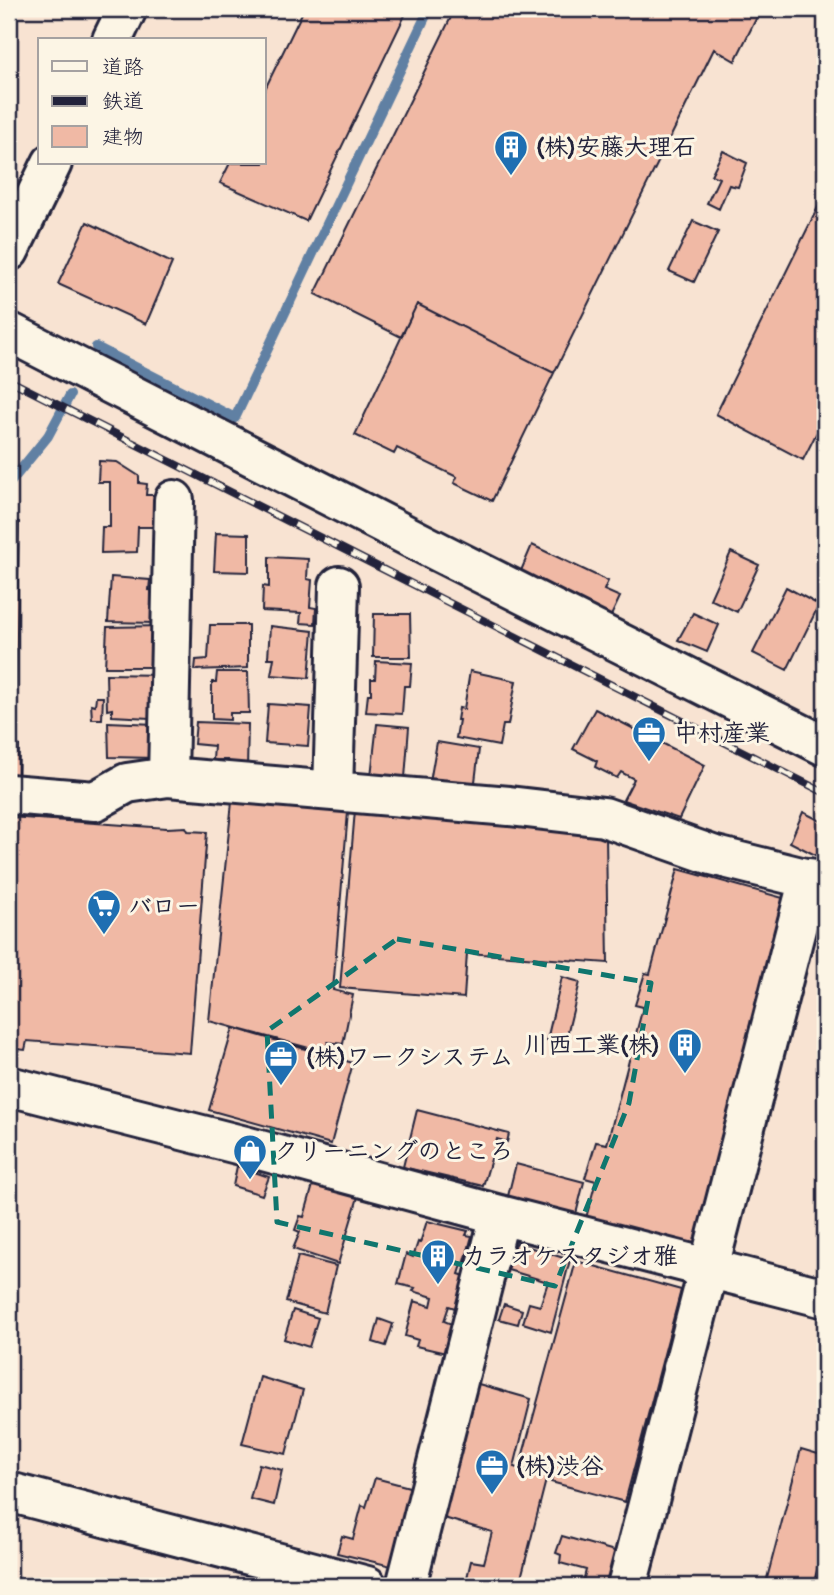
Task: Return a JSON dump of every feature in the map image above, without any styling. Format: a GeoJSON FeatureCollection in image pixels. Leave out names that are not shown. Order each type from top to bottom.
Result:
{"type":"FeatureCollection","features":[{"type":"Feature","properties":{"kind":"street"},"geometry":{"type":"LineString","coordinates":[[113,38],[127,9]]}},
{"type":"Feature","properties":{"kind":"street"},"geometry":{"type":"LineString","coordinates":[[9,251],[52,164]]}},
{"type":"Feature","properties":{"kind":"street"},"geometry":{"type":"LineString","coordinates":[[9,332],[825,746]]}},
{"type":"Feature","properties":{"kind":"street"},"geometry":{"type":"LineString","coordinates":[[168,778],[174,500]]}},
{"type":"Feature","properties":{"kind":"street"},"geometry":{"type":"LineString","coordinates":[[332,791],[339,586]]}},
{"type":"Feature","properties":{"kind":"street"},"geometry":{"type":"LineString","coordinates":[[9,794],[95,801],[127,783],[168,778],[509,806],[604,817],[712,855],[817,881],[709,1267],[627,1586]]}},
{"type":"Feature","properties":{"kind":"street"},"geometry":{"type":"LineString","coordinates":[[9,1086],[825,1298]]}},
{"type":"Feature","properties":{"kind":"street"},"geometry":{"type":"LineString","coordinates":[[406,1586],[500,1215]]}},
{"type":"Feature","properties":{"kind":"street"},"geometry":{"type":"LineString","coordinates":[[9,1492],[367,1586]]}},
{"type":"Feature","properties":{"kind":"highlighted area"},"geometry":{"type":"Polygon","coordinates":[[[397,939],[651,983],[629,1103],[555,1286],[277,1222],[267,1031],[397,939]]]}},
{"type":"Feature","properties":{"kind":"building"},"geometry":{"type":"Polygon","coordinates":[[[304,9],[408,9],[306,221],[220,183],[230,164],[266,164],[266,87],[304,9]]]}},
{"type":"Feature","properties":{"kind":"building","name":"(株)安藤大理石"},"geometry":{"type":"Polygon","coordinates":[[[455,9],[761,9],[735,61],[714,49],[554,373],[417,304],[401,337],[315,294],[455,9]]]}},
{"type":"Feature","properties":{"kind":"building"},"geometry":{"type":"Polygon","coordinates":[[[723,151],[747,163],[738,187],[729,185],[719,209],[707,203],[719,178],[711,175],[723,151]]]}},
{"type":"Feature","properties":{"kind":"building"},"geometry":{"type":"Polygon","coordinates":[[[825,193],[825,416],[803,460],[716,414],[825,193]]]}},
{"type":"Feature","properties":{"kind":"building"},"geometry":{"type":"Polygon","coordinates":[[[693,221],[718,232],[694,282],[669,271],[693,221]]]}},
{"type":"Feature","properties":{"kind":"building"},"geometry":{"type":"Polygon","coordinates":[[[87,222],[172,263],[146,324],[58,284],[87,222]]]}},
{"type":"Feature","properties":{"kind":"building"},"geometry":{"type":"Polygon","coordinates":[[[417,304],[554,373],[492,501],[454,483],[457,477],[397,448],[394,454],[355,435],[417,304]]]}},
{"type":"Feature","properties":{"kind":"building"},"geometry":{"type":"Polygon","coordinates":[[[99,461],[117,462],[139,476],[139,483],[147,484],[146,495],[154,495],[154,527],[138,527],[137,552],[101,553],[102,527],[110,527],[110,482],[98,482],[99,461]]]}},
{"type":"Feature","properties":{"kind":"building"},"geometry":{"type":"Polygon","coordinates":[[[11,520],[19,522],[15,745],[19,745],[18,778],[9,778],[11,520]]]}},
{"type":"Feature","properties":{"kind":"building"},"geometry":{"type":"Polygon","coordinates":[[[216,533],[249,534],[249,572],[214,571],[216,533]]]}},
{"type":"Feature","properties":{"kind":"building"},"geometry":{"type":"Polygon","coordinates":[[[532,545],[608,581],[604,590],[620,597],[610,618],[520,573],[532,545]]]}},
{"type":"Feature","properties":{"kind":"building"},"geometry":{"type":"Polygon","coordinates":[[[731,552],[759,565],[737,612],[710,599],[731,552]]]}},
{"type":"Feature","properties":{"kind":"building"},"geometry":{"type":"Polygon","coordinates":[[[269,557],[308,559],[307,579],[312,580],[310,607],[316,608],[315,624],[300,623],[301,613],[262,611],[263,586],[269,587],[269,557]]]}},
{"type":"Feature","properties":{"kind":"building"},"geometry":{"type":"Polygon","coordinates":[[[111,577],[150,580],[149,590],[158,591],[155,623],[108,622],[111,577]]]}},
{"type":"Feature","properties":{"kind":"building"},"geometry":{"type":"Polygon","coordinates":[[[786,587],[819,605],[787,670],[753,653],[786,587]]]}},
{"type":"Feature","properties":{"kind":"building"},"geometry":{"type":"Polygon","coordinates":[[[693,613],[719,625],[707,652],[678,640],[693,613]]]}},
{"type":"Feature","properties":{"kind":"building"},"geometry":{"type":"Polygon","coordinates":[[[374,614],[410,614],[411,657],[373,657],[374,614]]]}},
{"type":"Feature","properties":{"kind":"building"},"geometry":{"type":"Polygon","coordinates":[[[210,625],[248,625],[248,668],[195,670],[196,660],[208,659],[210,625]]]}},
{"type":"Feature","properties":{"kind":"building"},"geometry":{"type":"Polygon","coordinates":[[[163,626],[155,667],[105,667],[107,627],[163,626]]]}},
{"type":"Feature","properties":{"kind":"building"},"geometry":{"type":"Polygon","coordinates":[[[270,626],[313,631],[309,678],[271,675],[274,658],[268,658],[270,626]]]}},
{"type":"Feature","properties":{"kind":"building"},"geometry":{"type":"Polygon","coordinates":[[[376,661],[412,663],[410,686],[404,686],[402,714],[366,712],[368,694],[371,694],[371,679],[375,679],[376,661]]]}},
{"type":"Feature","properties":{"kind":"building"},"geometry":{"type":"Polygon","coordinates":[[[470,671],[516,681],[508,725],[503,725],[499,746],[456,738],[459,708],[464,709],[470,671]]]}},
{"type":"Feature","properties":{"kind":"building"},"geometry":{"type":"Polygon","coordinates":[[[217,672],[248,672],[249,713],[230,713],[230,720],[212,719],[212,682],[216,682],[217,672]]]}},
{"type":"Feature","properties":{"kind":"building"},"geometry":{"type":"Polygon","coordinates":[[[106,674],[161,675],[151,691],[150,718],[112,716],[112,709],[107,710],[106,674]]]}},
{"type":"Feature","properties":{"kind":"building"},"geometry":{"type":"Polygon","coordinates":[[[96,697],[103,697],[102,719],[92,719],[91,704],[95,705],[96,697]]]}},
{"type":"Feature","properties":{"kind":"building"},"geometry":{"type":"Polygon","coordinates":[[[268,704],[311,707],[308,746],[265,743],[268,704]]]}},
{"type":"Feature","properties":{"kind":"building","name":"中村産業"},"geometry":{"type":"Polygon","coordinates":[[[595,709],[705,765],[679,819],[623,800],[634,779],[621,772],[617,778],[595,767],[597,761],[573,749],[595,709]]]}},
{"type":"Feature","properties":{"kind":"building"},"geometry":{"type":"Polygon","coordinates":[[[108,722],[155,724],[155,758],[109,757],[108,722]]]}},
{"type":"Feature","properties":{"kind":"building"},"geometry":{"type":"Polygon","coordinates":[[[196,722],[248,724],[247,770],[227,768],[228,760],[213,760],[214,746],[194,744],[196,722]]]}},
{"type":"Feature","properties":{"kind":"building"},"geometry":{"type":"Polygon","coordinates":[[[377,724],[409,727],[405,778],[371,776],[377,724]]]}},
{"type":"Feature","properties":{"kind":"building"},"geometry":{"type":"Polygon","coordinates":[[[437,742],[479,749],[474,790],[430,782],[437,742]]]}},
{"type":"Feature","properties":{"kind":"building"},"geometry":{"type":"Polygon","coordinates":[[[232,802],[348,812],[333,990],[353,995],[343,1044],[328,1042],[324,1052],[209,1021],[232,802]]]}},
{"type":"Feature","properties":{"kind":"building"},"geometry":{"type":"Polygon","coordinates":[[[355,810],[606,836],[608,963],[467,953],[464,998],[340,988],[355,810]]]}},
{"type":"Feature","properties":{"kind":"building"},"geometry":{"type":"Polygon","coordinates":[[[803,812],[825,823],[825,860],[790,842],[803,812]]]}},
{"type":"Feature","properties":{"kind":"building","name":"バロー"},"geometry":{"type":"Polygon","coordinates":[[[9,817],[186,827],[188,831],[207,832],[190,1053],[27,1041],[25,1050],[9,1048],[9,817]]]}},
{"type":"Feature","properties":{"kind":"building","name":"川西工業(株)"},"geometry":{"type":"Polygon","coordinates":[[[678,869],[790,900],[699,1246],[586,1218],[596,1181],[585,1178],[596,1142],[607,1144],[643,1007],[635,1005],[645,973],[650,974],[678,869]]]}},
{"type":"Feature","properties":{"kind":"building"},"geometry":{"type":"Polygon","coordinates":[[[562,977],[580,982],[564,1047],[547,1040],[562,977]]]}},
{"type":"Feature","properties":{"kind":"building","name":"(株)ワークシステム"},"geometry":{"type":"Polygon","coordinates":[[[233,1028],[353,1063],[331,1144],[209,1110],[233,1028]]]}},
{"type":"Feature","properties":{"kind":"building"},"geometry":{"type":"Polygon","coordinates":[[[417,1110],[509,1134],[507,1142],[497,1139],[483,1186],[403,1167],[417,1110]]]}},
{"type":"Feature","properties":{"kind":"building"},"geometry":{"type":"Polygon","coordinates":[[[516,1164],[584,1182],[576,1214],[508,1196],[516,1164]]]}},
{"type":"Feature","properties":{"kind":"building","name":"クリーニングのところ"},"geometry":{"type":"Polygon","coordinates":[[[237,1166],[269,1177],[262,1195],[233,1186],[237,1166]]]}},
{"type":"Feature","properties":{"kind":"building"},"geometry":{"type":"Polygon","coordinates":[[[313,1185],[358,1197],[338,1264],[293,1249],[300,1232],[295,1230],[300,1216],[304,1217],[313,1185]]]}},
{"type":"Feature","properties":{"kind":"building","name":"カラオケスタジオ雅"},"geometry":{"type":"Polygon","coordinates":[[[427,1221],[468,1231],[466,1235],[472,1236],[459,1274],[471,1278],[464,1311],[449,1306],[444,1321],[454,1325],[446,1353],[416,1346],[418,1340],[405,1336],[414,1301],[431,1306],[433,1297],[413,1291],[415,1288],[398,1284],[406,1254],[413,1257],[427,1221]]]}},
{"type":"Feature","properties":{"kind":"building"},"geometry":{"type":"Polygon","coordinates":[[[516,1243],[570,1260],[551,1332],[523,1323],[529,1303],[540,1306],[548,1282],[508,1270],[516,1243]]]}},
{"type":"Feature","properties":{"kind":"building"},"geometry":{"type":"Polygon","coordinates":[[[298,1256],[336,1266],[325,1313],[286,1302],[298,1256]]]}},
{"type":"Feature","properties":{"kind":"building"},"geometry":{"type":"Polygon","coordinates":[[[576,1261],[681,1290],[625,1502],[551,1482],[554,1470],[522,1458],[576,1261]]]}},
{"type":"Feature","properties":{"kind":"building"},"geometry":{"type":"Polygon","coordinates":[[[504,1304],[522,1310],[518,1324],[499,1319],[504,1304]]]}},
{"type":"Feature","properties":{"kind":"building"},"geometry":{"type":"Polygon","coordinates":[[[293,1310],[318,1318],[309,1347],[284,1339],[293,1310]]]}},
{"type":"Feature","properties":{"kind":"building"},"geometry":{"type":"Polygon","coordinates":[[[379,1319],[393,1324],[386,1346],[373,1342],[379,1319]]]}},
{"type":"Feature","properties":{"kind":"building"},"geometry":{"type":"Polygon","coordinates":[[[260,1377],[303,1390],[286,1454],[242,1444],[260,1377]]]}},
{"type":"Feature","properties":{"kind":"building","name":"(株)渋谷"},"geometry":{"type":"Polygon","coordinates":[[[475,1383],[531,1399],[514,1467],[547,1476],[519,1586],[465,1586],[471,1561],[484,1563],[492,1532],[437,1516],[475,1383]]]}},
{"type":"Feature","properties":{"kind":"building"},"geometry":{"type":"Polygon","coordinates":[[[801,1449],[825,1456],[825,1538],[813,1586],[765,1586],[801,1449]]]}},
{"type":"Feature","properties":{"kind":"building"},"geometry":{"type":"Polygon","coordinates":[[[259,1464],[282,1470],[274,1505],[250,1499],[259,1464]]]}},
{"type":"Feature","properties":{"kind":"building"},"geometry":{"type":"Polygon","coordinates":[[[375,1478],[417,1489],[398,1563],[391,1566],[337,1553],[342,1536],[353,1539],[362,1505],[366,1507],[375,1478]]]}},
{"type":"Feature","properties":{"kind":"building"},"geometry":{"type":"Polygon","coordinates":[[[562,1536],[618,1552],[610,1586],[582,1586],[586,1570],[560,1563],[561,1555],[556,1553],[562,1536]]]}},
{"type":"Feature","properties":{"kind":"building"},"geometry":{"type":"Polygon","coordinates":[[[825,1545],[825,1586],[814,1586],[825,1545]]]}},
{"type":"Feature","properties":{"kind":"waterway"},"geometry":{"type":"LineString","coordinates":[[96,347],[235,418],[429,9]]}},
{"type":"Feature","properties":{"kind":"waterway"},"geometry":{"type":"LineString","coordinates":[[9,484],[48,436],[70,395]]}},
{"type":"Feature","properties":{"kind":"railway"},"geometry":{"type":"LineString","coordinates":[[9,380],[825,793]]}},
{"type":"Feature","properties":{"kind":"place","name":"(株)安藤大理石"},"geometry":{"type":"Point","coordinates":[511,177]}},
{"type":"Feature","properties":{"kind":"place","name":"中村産業"},"geometry":{"type":"Point","coordinates":[649,763]}},
{"type":"Feature","properties":{"kind":"place","name":"バロー"},"geometry":{"type":"Point","coordinates":[104,936]}},
{"type":"Feature","properties":{"kind":"place","name":"川西工業(株)"},"geometry":{"type":"Point","coordinates":[685,1075]}},
{"type":"Feature","properties":{"kind":"place","name":"(株)ワークシステム"},"geometry":{"type":"Point","coordinates":[281,1087]}},
{"type":"Feature","properties":{"kind":"place","name":"クリーニングのところ"},"geometry":{"type":"Point","coordinates":[250,1181]}},
{"type":"Feature","properties":{"kind":"place","name":"カラオケスタジオ雅"},"geometry":{"type":"Point","coordinates":[438,1286]}},
{"type":"Feature","properties":{"kind":"place","name":"(株)渋谷"},"geometry":{"type":"Point","coordinates":[492,1496]}}]}
